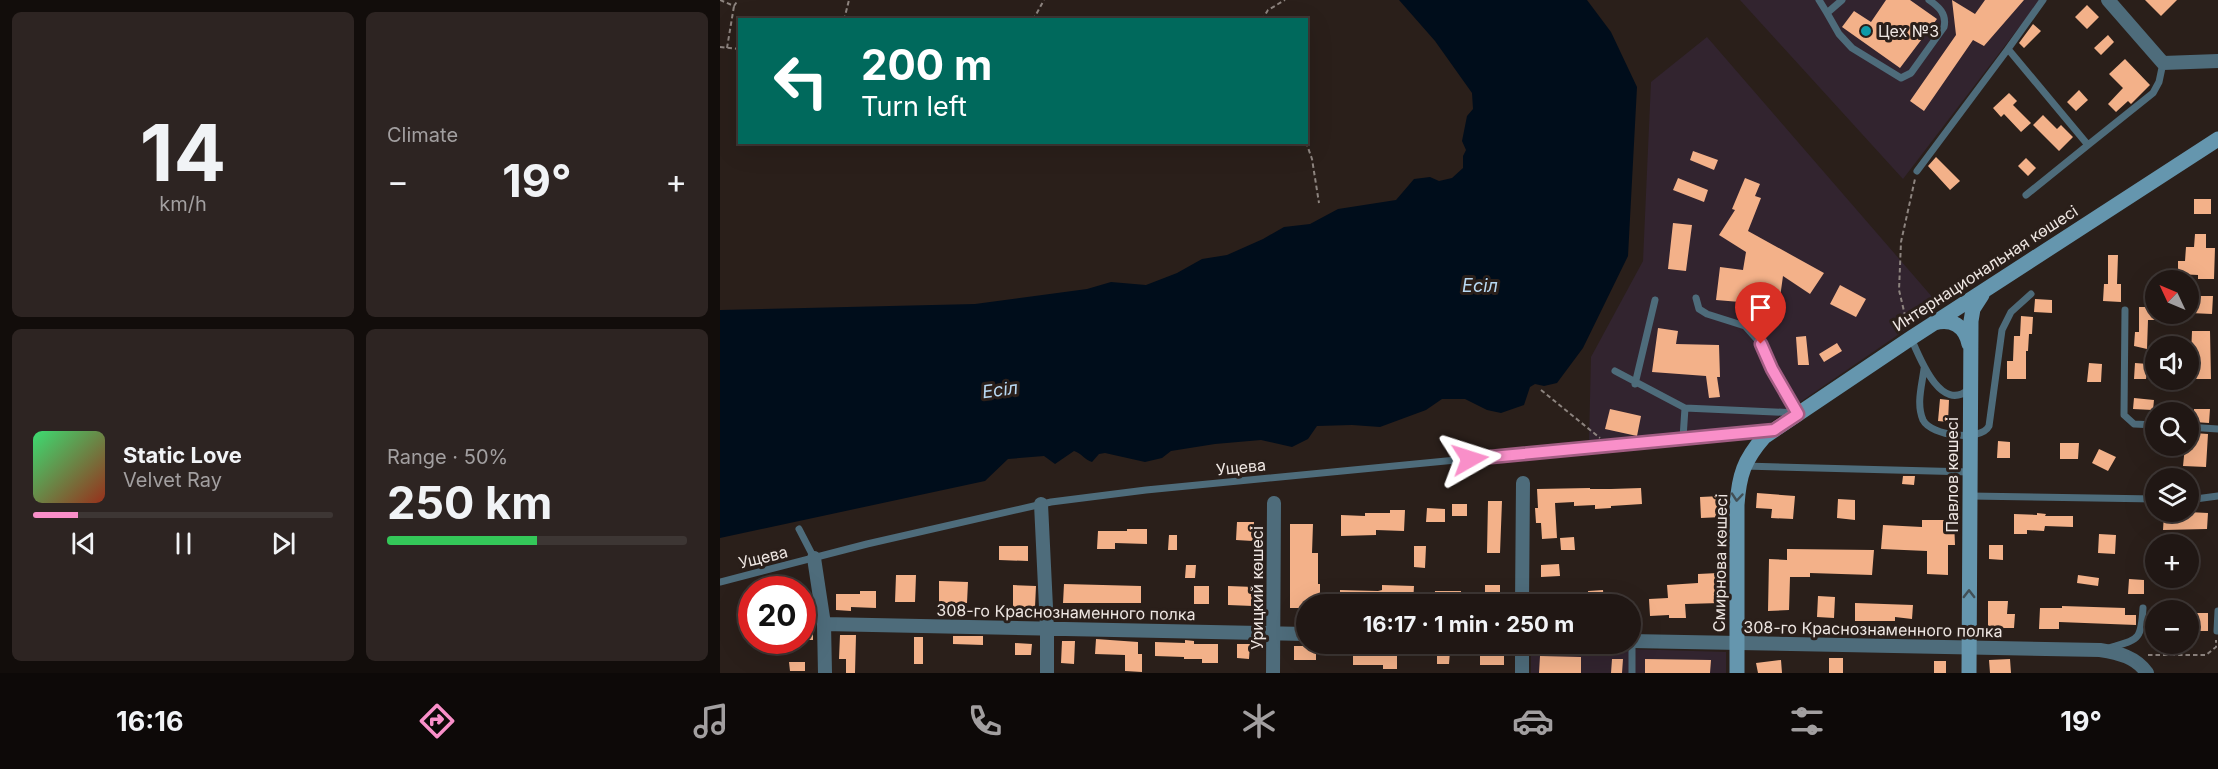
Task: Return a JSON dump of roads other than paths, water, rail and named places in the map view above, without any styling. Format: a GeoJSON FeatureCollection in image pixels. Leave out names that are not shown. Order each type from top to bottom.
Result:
{"type":"FeatureCollection","features":[{"type":"Feature","properties":{"kind":"street"},"geometry":{"type":"LineString","coordinates":[[2108,0],[2163,63],[2218,61]]}},
{"type":"Feature","properties":{"kind":"street","name":"Интернациональная көшесі"},"geometry":{"type":"LineString","coordinates":[[1774,430],[1911,338],[2218,139]]}},
{"type":"Feature","properties":{"kind":"street","name":"Павлов көшесі"},"geometry":{"type":"LineString","coordinates":[[1969,673],[1970,350],[1973,309],[1982,294],[1994,284]]}},
{"type":"Feature","properties":{"kind":"street"},"geometry":{"type":"LineString","coordinates":[[1934,323],[1951,322],[1960,326],[1966,334],[1970,350]]}},
{"type":"Feature","properties":{"kind":"street","name":"Смирнова көшесі"},"geometry":{"type":"LineString","coordinates":[[1737,673],[1737,505],[1740,475],[1755,447],[1774,430]]}},
{"type":"Feature","properties":{"kind":"street"},"geometry":{"type":"LineString","coordinates":[[1522,594],[1523,483]]}},
{"type":"Feature","properties":{"kind":"street","name":"Урицкий көшесі"},"geometry":{"type":"LineString","coordinates":[[1273,673],[1274,503]]}},
{"type":"Feature","properties":{"kind":"street"},"geometry":{"type":"LineString","coordinates":[[1041,504],[1047,673]]}},
{"type":"Feature","properties":{"kind":"street"},"geometry":{"type":"LineString","coordinates":[[814,558],[824,624],[825,673]]}},
{"type":"Feature","properties":{"kind":"street","name":"308-го Краснознаменного полка"},"geometry":{"type":"LineString","coordinates":[[824,624],[1296,634]]}},
{"type":"Feature","properties":{"kind":"street","name":"308-го Краснознаменного полка"},"geometry":{"type":"LineString","coordinates":[[1641,641],[2107,651]]}},
{"type":"Feature","properties":{"kind":"street"},"geometry":{"type":"LineString","coordinates":[[2107,651],[2139,663],[2147,673]]}},
{"type":"Feature","properties":{"kind":"street"},"geometry":{"type":"LineString","coordinates":[[1521,673],[1522,654]]}},
{"type":"Feature","properties":{"kind":"lane"},"geometry":{"type":"LineString","coordinates":[[1819,0],[1839,34],[1852,48],[1894,76],[1901,78],[1911,73],[1944,27],[1945,19],[1942,12],[1929,0]]}},
{"type":"Feature","properties":{"kind":"lane"},"geometry":{"type":"LineString","coordinates":[[1827,13],[1842,0]]}},
{"type":"Feature","properties":{"kind":"lane"},"geometry":{"type":"LineString","coordinates":[[1917,171],[2043,0]]}},
{"type":"Feature","properties":{"kind":"lane"},"geometry":{"type":"LineString","coordinates":[[2008,48],[2088,145]]}},
{"type":"Feature","properties":{"kind":"lane"},"geometry":{"type":"LineString","coordinates":[[2026,195],[2153,93],[2159,82],[2163,63]]}},
{"type":"Feature","properties":{"kind":"lane"},"geometry":{"type":"LineString","coordinates":[[1924,369],[1919,405],[1926,425],[1942,433],[1979,435],[1988,428],[2002,330],[2011,312],[2031,294]]}},
{"type":"Feature","properties":{"kind":"lane"},"geometry":{"type":"LineString","coordinates":[[1696,298],[1699,309],[1707,314],[1745,326],[1761,344],[1772,369],[1798,414]]}},
{"type":"Feature","properties":{"kind":"lane"},"geometry":{"type":"LineString","coordinates":[[1635,384],[1655,300]]}},
{"type":"Feature","properties":{"kind":"lane"},"geometry":{"type":"LineString","coordinates":[[2125,310],[2124,415],[2134,424],[2145,424]]}},
{"type":"Feature","properties":{"kind":"lane"},"geometry":{"type":"LineString","coordinates":[[1911,338],[1931,380],[1947,393],[1960,394],[1969,388]]}},
{"type":"Feature","properties":{"kind":"lane"},"geometry":{"type":"LineString","coordinates":[[1615,371],[1635,384],[1684,408],[1798,414]]}},
{"type":"Feature","properties":{"kind":"lane"},"geometry":{"type":"LineString","coordinates":[[1683,438],[1684,408]]}},
{"type":"Feature","properties":{"kind":"lane"},"geometry":{"type":"LineString","coordinates":[[2199,428],[2218,429]]}},
{"type":"Feature","properties":{"kind":"lane","name":"Ущева"},"geometry":{"type":"LineString","coordinates":[[720,582],[867,544],[1041,504],[1146,490],[1774,430]]}},
{"type":"Feature","properties":{"kind":"lane"},"geometry":{"type":"LineString","coordinates":[[1744,466],[1970,471]]}},
{"type":"Feature","properties":{"kind":"lane"},"geometry":{"type":"LineString","coordinates":[[1970,496],[2145,499]]}},
{"type":"Feature","properties":{"kind":"lane"},"geometry":{"type":"LineString","coordinates":[[2199,499],[2218,496]]}},
{"type":"Feature","properties":{"kind":"lane"},"geometry":{"type":"LineString","coordinates":[[799,529],[814,558]]}},
{"type":"Feature","properties":{"kind":"lane"},"geometry":{"type":"LineString","coordinates":[[2107,651],[2140,635],[2143,608]]}},
{"type":"Feature","properties":{"kind":"lane"},"geometry":{"type":"LineString","coordinates":[[2217,631],[2218,611]]}},
{"type":"Feature","properties":{"kind":"lane"},"geometry":{"type":"LineString","coordinates":[[1631,654],[1632,673]]}},
{"type":"Feature","properties":{"kind":"water","name":"Есіл"},"geometry":{"type":"Polygon","coordinates":[[[1399,0],[1587,0],[1611,32],[1637,87],[1628,256],[1583,348],[1557,383],[1544,386],[1535,384],[1530,387],[1524,405],[1501,413],[1487,410],[1465,399],[1442,399],[1426,410],[1380,427],[1317,426],[1308,439],[1292,447],[1261,440],[1215,444],[1171,451],[1162,458],[1145,462],[1105,453],[1099,454],[1092,462],[1074,451],[1055,464],[1044,456],[1008,459],[985,481],[720,538],[720,310],[975,304],[1087,289],[1111,282],[1146,285],[1177,273],[1202,259],[1227,255],[1284,227],[1310,224],[1338,209],[1396,200],[1414,179],[1430,177],[1439,181],[1452,178],[1463,168],[1463,156],[1466,150],[1462,141],[1467,116],[1473,109],[1472,93],[1435,41],[1399,0]]]}},
{"type":"Feature","properties":{"kind":"place","name":"Цех №3"},"geometry":{"type":"Point","coordinates":[1866,31]}}]}
